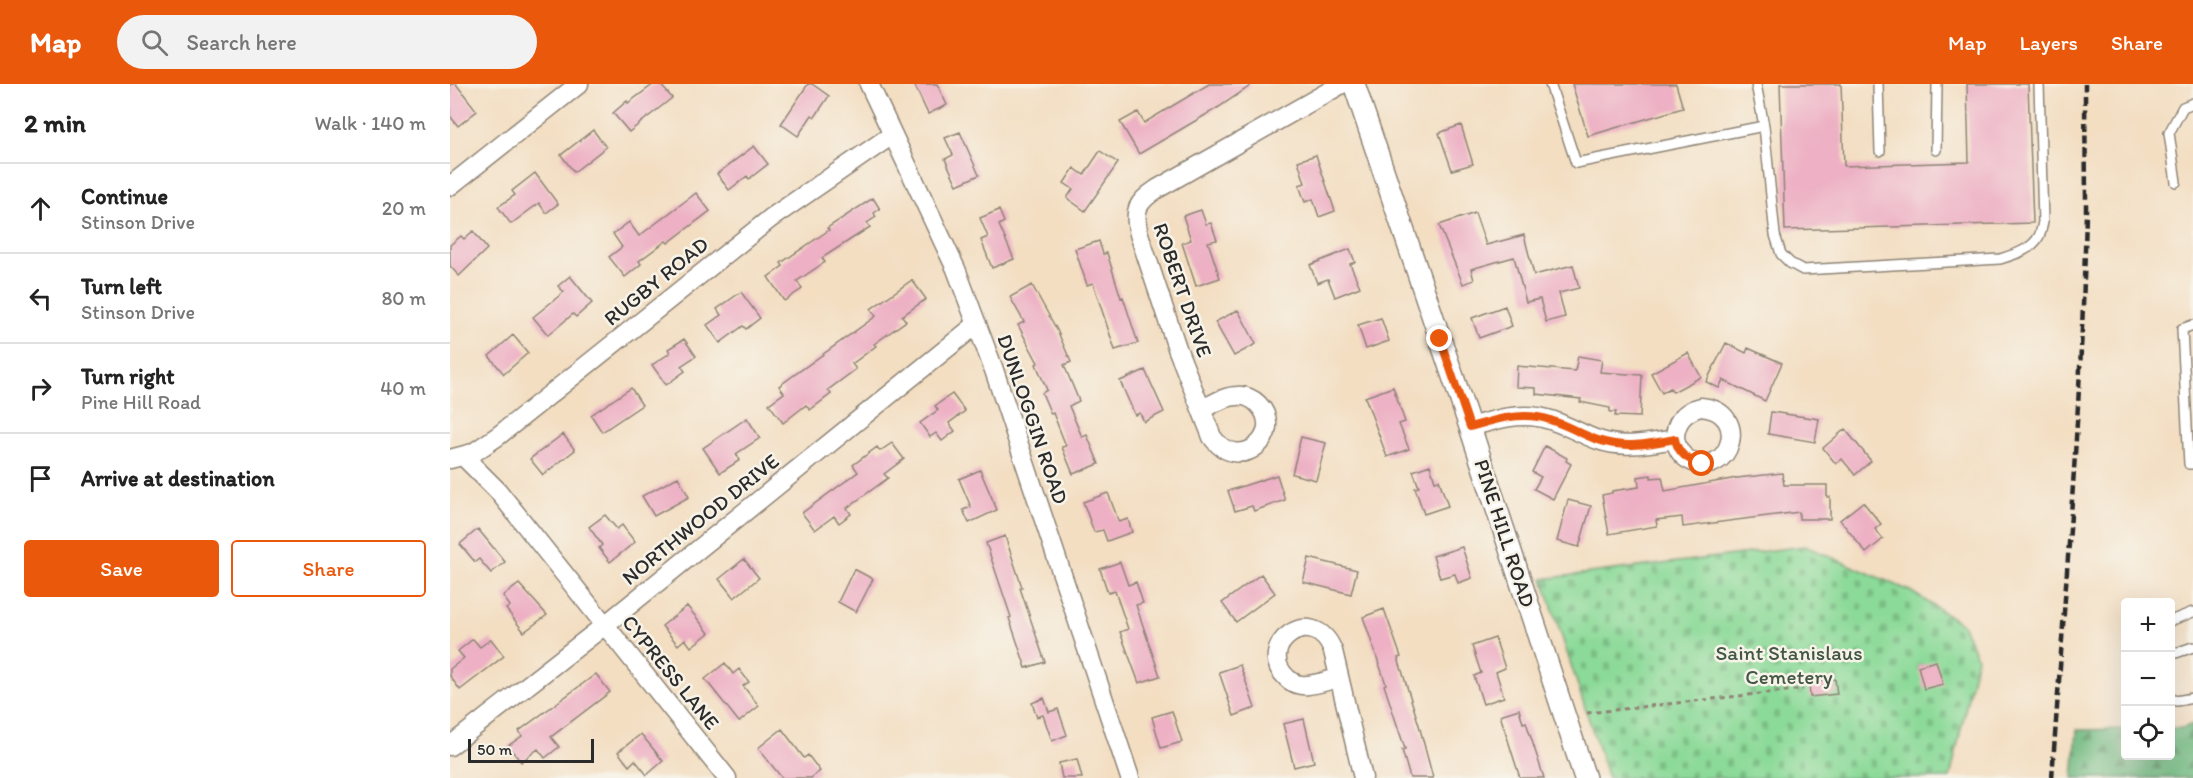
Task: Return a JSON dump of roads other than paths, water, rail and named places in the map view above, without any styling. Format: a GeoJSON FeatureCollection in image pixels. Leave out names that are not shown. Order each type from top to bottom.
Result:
{"type":"FeatureCollection","features":[{"type":"Feature","properties":{"kind":"street"},"geometry":{"type":"LineString","coordinates":[[450,185],[579,84]]}},
{"type":"Feature","properties":{"kind":"street","name":"DUNLOGGIN ROAD"},"geometry":{"type":"LineString","coordinates":[[869,84],[956,269],[977,324],[1130,778]]}},
{"type":"Feature","properties":{"kind":"street","name":"ROBERT DRIVE"},"geometry":{"type":"LineString","coordinates":[[1202,409],[1177,348],[1139,234],[1135,220],[1138,207],[1145,197],[1157,189],[1342,84]]}},
{"type":"Feature","properties":{"kind":"street","name":"PINE HILL ROAD"},"geometry":{"type":"LineString","coordinates":[[1354,84],[1585,778]]}},
{"type":"Feature","properties":{"kind":"street","name":"RUGBY ROAD"},"geometry":{"type":"LineString","coordinates":[[457,458],[498,436],[771,218],[892,135]]}},
{"type":"Feature","properties":{"kind":"street","name":"NORTHWOOD DRIVE"},"geometry":{"type":"LineString","coordinates":[[450,746],[605,625],[977,324]]}},
{"type":"Feature","properties":{"kind":"street"},"geometry":{"type":"LineString","coordinates":[[1470,427],[1506,417],[1523,416],[1539,417],[1618,445],[1636,446],[1675,439]]}},
{"type":"Feature","properties":{"kind":"street","name":"CYPRESS LANE"},"geometry":{"type":"LineString","coordinates":[[457,458],[498,491],[723,777]]}},
{"type":"Feature","properties":{"kind":"street"},"geometry":{"type":"LineString","coordinates":[[1340,678],[1363,778]]}},
{"type":"Feature","properties":{"kind":"lane"},"geometry":{"type":"LineString","coordinates":[[1550,84],[1575,163],[1764,126]]}},
{"type":"Feature","properties":{"kind":"lane"},"geometry":{"type":"LineString","coordinates":[[1756,84],[1764,126],[1775,235],[1781,254],[1790,263],[1803,270],[2000,259],[2028,248],[2039,237],[2043,222],[2039,84]]}},
{"type":"Feature","properties":{"kind":"lane"},"geometry":{"type":"LineString","coordinates":[[1878,84],[1880,151]]}},
{"type":"Feature","properties":{"kind":"lane"},"geometry":{"type":"LineString","coordinates":[[1936,150],[1937,84]]}},
{"type":"Feature","properties":{"kind":"lane"},"geometry":{"type":"LineString","coordinates":[[2176,182],[2169,133],[2183,107],[2193,103]]}},
{"type":"Feature","properties":{"kind":"lane"},"geometry":{"type":"LineString","coordinates":[[2193,325],[2182,329],[2189,464],[2193,464]]}},
{"type":"Feature","properties":{"kind":"lane"},"geometry":{"type":"LineString","coordinates":[[2175,619],[2193,612]]}},
{"type":"Feature","properties":{"kind":"lane"},"geometry":{"type":"LineString","coordinates":[[2175,653],[2193,647]]}},
{"type":"Feature","properties":{"kind":"lane"},"geometry":{"type":"LineString","coordinates":[[2175,700],[2193,698]]}},
{"type":"Feature","properties":{"kind":"railway"},"geometry":{"type":"LineString","coordinates":[[2052,778],[2081,353],[2086,211],[2085,84]]}},
{"type":"Feature","properties":{"kind":"park label","name":"Saint Stanislaus Cemetery"},"geometry":{"type":"Point","coordinates":[1789,664]}}]}
